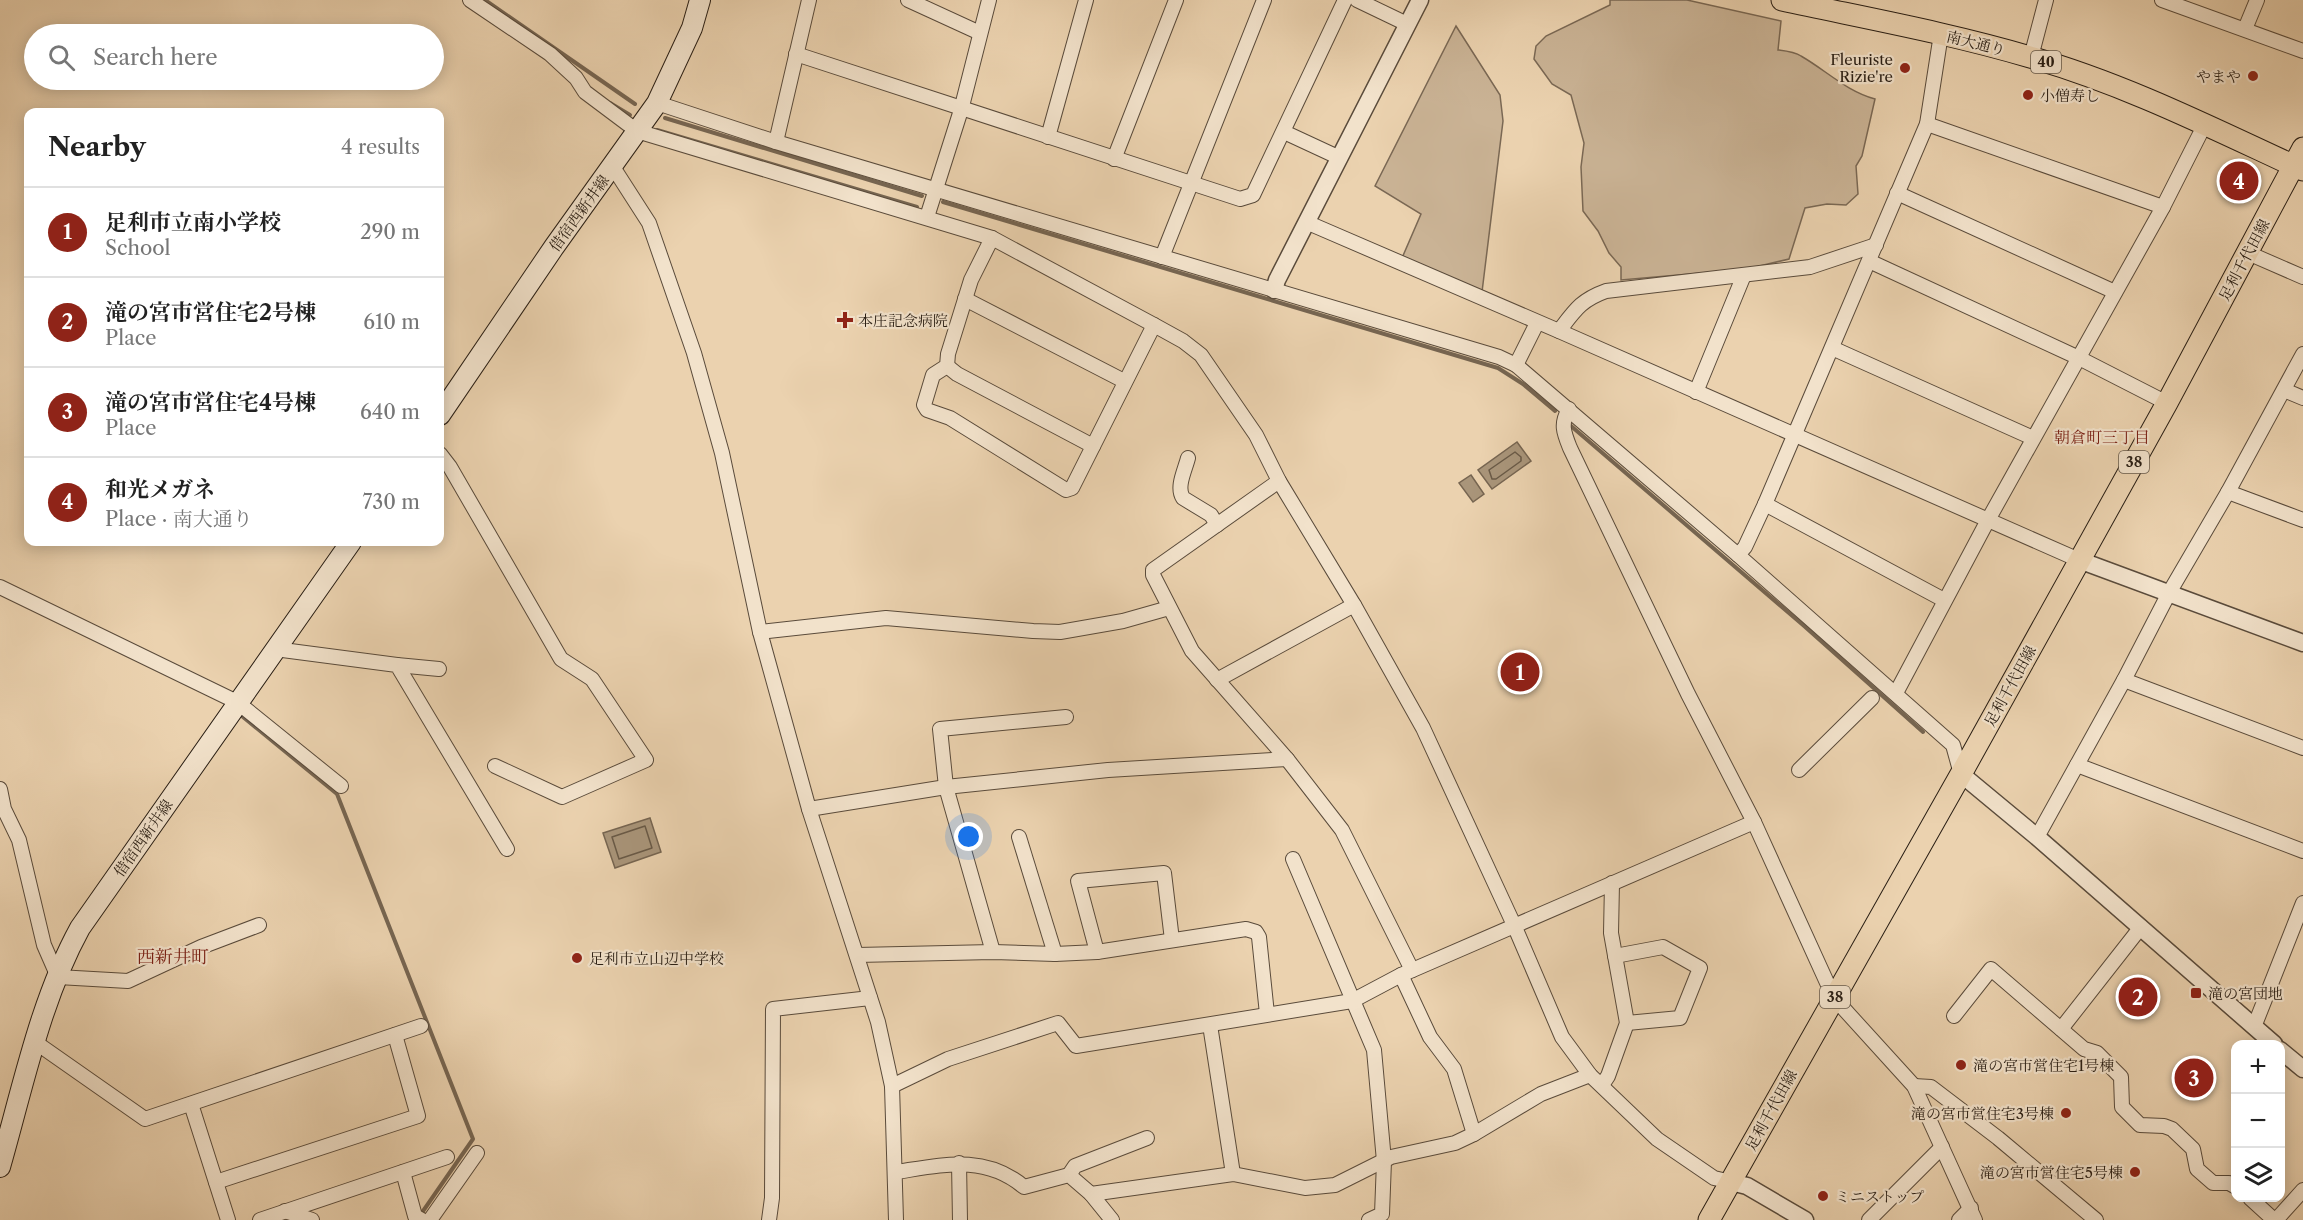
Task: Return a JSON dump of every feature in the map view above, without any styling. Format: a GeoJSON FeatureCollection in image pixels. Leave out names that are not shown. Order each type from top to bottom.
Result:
{"type":"FeatureCollection","features":[{"type":"Feature","properties":{"kind":"main road","name":"借宿西新井線"},"geometry":{"type":"LineString","coordinates":[[444,409],[554,247],[657,103],[692,28],[700,0]]}},
{"type":"Feature","properties":{"kind":"main road","name":"南大通り"},"geometry":{"type":"LineString","coordinates":[[1782,0],[1941,34],[2031,57],[2123,89],[2204,126],[2300,162]]}},
{"type":"Feature","properties":{"kind":"main road","name":"足利千代田線"},"geometry":{"type":"LineString","coordinates":[[1709,1220],[1961,774],[2300,162]]}},
{"type":"Feature","properties":{"kind":"main road","name":"借宿西新井線"},"geometry":{"type":"LineString","coordinates":[[0,1167],[35,1042],[67,951],[90,912],[348,546]]}},
{"type":"Feature","properties":{"kind":"street"},"geometry":{"type":"LineString","coordinates":[[470,0],[550,54],[576,78],[585,92],[637,131],[992,238],[1183,341],[1201,355],[1256,435],[1279,481],[1354,605],[1423,728],[1563,1037],[1590,1075],[1657,1139],[1714,1178],[1747,1186],[1805,1220]]}},
{"type":"Feature","properties":{"kind":"street"},"geometry":{"type":"LineString","coordinates":[[776,142],[808,0]]}},
{"type":"Feature","properties":{"kind":"street"},"geometry":{"type":"LineString","coordinates":[[908,0],[980,33]]}},
{"type":"Feature","properties":{"kind":"street"},"geometry":{"type":"LineString","coordinates":[[927,217],[961,110],[989,0]]}},
{"type":"Feature","properties":{"kind":"street"},"geometry":{"type":"LineString","coordinates":[[1048,137],[1086,0]]}},
{"type":"Feature","properties":{"kind":"street"},"geometry":{"type":"LineString","coordinates":[[1114,159],[1176,0]]}},
{"type":"Feature","properties":{"kind":"street"},"geometry":{"type":"LineString","coordinates":[[1162,257],[1264,0]]}},
{"type":"Feature","properties":{"kind":"street"},"geometry":{"type":"LineString","coordinates":[[796,54],[961,110],[1240,199],[1253,195],[1345,0]]}},
{"type":"Feature","properties":{"kind":"street"},"geometry":{"type":"LineString","coordinates":[[1357,0],[1407,24]]}},
{"type":"Feature","properties":{"kind":"street"},"geometry":{"type":"LineString","coordinates":[[1274,290],[1276,280],[1341,158],[1420,0]]}},
{"type":"Feature","properties":{"kind":"street"},"geometry":{"type":"LineString","coordinates":[[2031,57],[2046,0]]}},
{"type":"Feature","properties":{"kind":"street"},"geometry":{"type":"LineString","coordinates":[[2162,0],[2303,51]]}},
{"type":"Feature","properties":{"kind":"street"},"geometry":{"type":"LineString","coordinates":[[2245,29],[2257,0]]}},
{"type":"Feature","properties":{"kind":"street"},"geometry":{"type":"LineString","coordinates":[[1738,555],[1745,547],[1765,504],[1927,124],[1941,34]]}},
{"type":"Feature","properties":{"kind":"street"},"geometry":{"type":"LineString","coordinates":[[657,103],[776,142],[1499,357],[1516,365],[1896,693],[1953,745],[1961,774],[2037,837],[2269,1040]]}},
{"type":"Feature","properties":{"kind":"street"},"geometry":{"type":"LineString","coordinates":[[1927,124],[2163,207]]}},
{"type":"Feature","properties":{"kind":"street"},"geometry":{"type":"LineString","coordinates":[[1896,693],[2033,438],[2163,207],[2204,126]]}},
{"type":"Feature","properties":{"kind":"street"},"geometry":{"type":"LineString","coordinates":[[1284,132],[1341,158]]}},
{"type":"Feature","properties":{"kind":"street"},"geometry":{"type":"LineString","coordinates":[[613,167],[649,223],[694,353],[722,453],[760,632],[809,809],[878,1022],[892,1086],[896,1220]]}},
{"type":"Feature","properties":{"kind":"street"},"geometry":{"type":"LineString","coordinates":[[1897,193],[2115,292]]}},
{"type":"Feature","properties":{"kind":"street"},"geometry":{"type":"LineString","coordinates":[[1306,222],[2079,560],[2303,644]]}},
{"type":"Feature","properties":{"kind":"street"},"geometry":{"type":"LineString","coordinates":[[947,366],[948,354],[971,280],[992,238]]}},
{"type":"Feature","properties":{"kind":"street"},"geometry":{"type":"LineString","coordinates":[[1559,331],[1579,305],[1589,297],[1606,291],[1810,267],[1876,245]]}},
{"type":"Feature","properties":{"kind":"street"},"geometry":{"type":"LineString","coordinates":[[2248,253],[2303,277]]}},
{"type":"Feature","properties":{"kind":"street"},"geometry":{"type":"LineString","coordinates":[[1869,261],[2079,358],[2167,403]]}},
{"type":"Feature","properties":{"kind":"street"},"geometry":{"type":"LineString","coordinates":[[1696,392],[1744,275]]}},
{"type":"Feature","properties":{"kind":"street"},"geometry":{"type":"LineString","coordinates":[[965,299],[1124,381]]}},
{"type":"Feature","properties":{"kind":"street"},"geometry":{"type":"LineString","coordinates":[[1516,365],[1537,323]]}},
{"type":"Feature","properties":{"kind":"street"},"geometry":{"type":"LineString","coordinates":[[947,366],[933,375],[924,405],[927,410],[950,418],[1066,490],[1072,488],[1154,325]]}},
{"type":"Feature","properties":{"kind":"street"},"geometry":{"type":"LineString","coordinates":[[1832,348],[2033,438]]}},
{"type":"Feature","properties":{"kind":"street"},"geometry":{"type":"LineString","coordinates":[[2037,837],[2124,680],[2169,593],[2228,492],[2303,354]]}},
{"type":"Feature","properties":{"kind":"street"},"geometry":{"type":"LineString","coordinates":[[947,366],[957,374],[1093,446]]}},
{"type":"Feature","properties":{"kind":"street"},"geometry":{"type":"LineString","coordinates":[[2284,390],[2303,398]]}},
{"type":"Feature","properties":{"kind":"street"},"geometry":{"type":"LineString","coordinates":[[1569,409],[1564,416],[1562,429],[1570,448],[1688,694],[1754,822],[1834,998],[1914,1086],[1973,1214],[1959,1220]]}},
{"type":"Feature","properties":{"kind":"street"},"geometry":{"type":"LineString","coordinates":[[1188,458],[1180,494],[1211,515],[1217,525]]}},
{"type":"Feature","properties":{"kind":"street"},"geometry":{"type":"LineString","coordinates":[[444,459],[561,659],[592,679],[646,760],[562,798],[495,766]]}},
{"type":"Feature","properties":{"kind":"street"},"geometry":{"type":"LineString","coordinates":[[1279,481],[1153,570],[1169,608],[1192,651],[1287,759],[1342,830],[1407,973],[1430,1036],[1454,1070],[1474,1134]]}},
{"type":"Feature","properties":{"kind":"street"},"geometry":{"type":"LineString","coordinates":[[2228,492],[2303,520]]}},
{"type":"Feature","properties":{"kind":"street"},"geometry":{"type":"LineString","coordinates":[[1765,504],[1944,600]]}},
{"type":"Feature","properties":{"kind":"street"},"geometry":{"type":"LineString","coordinates":[[0,587],[237,702],[341,786]]}},
{"type":"Feature","properties":{"kind":"street"},"geometry":{"type":"LineString","coordinates":[[1217,680],[1354,605]]}},
{"type":"Feature","properties":{"kind":"street"},"geometry":{"type":"LineString","coordinates":[[760,632],[886,618],[1060,632],[1123,621],[1169,608]]}},
{"type":"Feature","properties":{"kind":"street"},"geometry":{"type":"LineString","coordinates":[[275,650],[439,669]]}},
{"type":"Feature","properties":{"kind":"street"},"geometry":{"type":"LineString","coordinates":[[397,665],[507,849]]}},
{"type":"Feature","properties":{"kind":"street"},"geometry":{"type":"LineString","coordinates":[[2124,680],[2303,748]]}},
{"type":"Feature","properties":{"kind":"street"},"geometry":{"type":"LineString","coordinates":[[1799,770],[1872,698]]}},
{"type":"Feature","properties":{"kind":"street"},"geometry":{"type":"LineString","coordinates":[[993,952],[946,787],[940,729],[1066,717]]}},
{"type":"Feature","properties":{"kind":"street"},"geometry":{"type":"LineString","coordinates":[[809,809],[946,787],[1108,770],[1287,759]]}},
{"type":"Feature","properties":{"kind":"street"},"geometry":{"type":"LineString","coordinates":[[2077,765],[2303,851]]}},
{"type":"Feature","properties":{"kind":"street"},"geometry":{"type":"LineString","coordinates":[[0,789],[4,809],[19,840],[44,945],[58,977],[128,981],[201,947],[259,925]]}},
{"type":"Feature","properties":{"kind":"street"},"geometry":{"type":"LineString","coordinates":[[892,1086],[948,1059],[1058,1023],[1076,1046],[1352,1001],[1407,973],[1514,925],[1754,822]]}},
{"type":"Feature","properties":{"kind":"street"},"geometry":{"type":"LineString","coordinates":[[1019,837],[1054,954]]}},
{"type":"Feature","properties":{"kind":"street"},"geometry":{"type":"LineString","coordinates":[[1293,859],[1374,1050],[1384,1161],[1382,1214],[1369,1220]]}},
{"type":"Feature","properties":{"kind":"street"},"geometry":{"type":"LineString","coordinates":[[1097,952],[1078,881],[1164,873],[1172,940]]}},
{"type":"Feature","properties":{"kind":"street"},"geometry":{"type":"LineString","coordinates":[[1602,1085],[1608,1076],[1627,1023],[1611,933],[1612,883]]}},
{"type":"Feature","properties":{"kind":"street"},"geometry":{"type":"LineString","coordinates":[[2254,1027],[2303,903]]}},
{"type":"Feature","properties":{"kind":"street"},"geometry":{"type":"LineString","coordinates":[[2061,1029],[2141,927]]}},
{"type":"Feature","properties":{"kind":"street"},"geometry":{"type":"LineString","coordinates":[[857,955],[1097,952],[1246,929],[1256,932],[1262,947],[1267,1014]]}},
{"type":"Feature","properties":{"kind":"street"},"geometry":{"type":"LineString","coordinates":[[1615,956],[1663,946],[1700,968],[1680,1018],[1627,1023]]}},
{"type":"Feature","properties":{"kind":"street"},"geometry":{"type":"LineString","coordinates":[[1954,1016],[1992,969],[2084,1049],[2097,1053],[2121,1077],[2122,1107],[2140,1125],[2164,1126],[2172,1129],[2193,1149],[2197,1168],[2213,1183],[2231,1185]]}},
{"type":"Feature","properties":{"kind":"street"},"geometry":{"type":"LineString","coordinates":[[769,1220],[772,1198],[773,1009],[870,998]]}},
{"type":"Feature","properties":{"kind":"street"},"geometry":{"type":"LineString","coordinates":[[1210,1025],[1233,1174]]}},
{"type":"Feature","properties":{"kind":"street"},"geometry":{"type":"LineString","coordinates":[[35,1042],[145,1119],[421,1026]]}},
{"type":"Feature","properties":{"kind":"street"},"geometry":{"type":"LineString","coordinates":[[216,1182],[418,1116],[395,1035]]}},
{"type":"Feature","properties":{"kind":"street"},"geometry":{"type":"LineString","coordinates":[[2285,1054],[2303,1070]]}},
{"type":"Feature","properties":{"kind":"street"},"geometry":{"type":"LineString","coordinates":[[1091,1194],[1233,1174],[1305,1188],[1335,1185],[1391,1157],[1455,1143],[1541,1094],[1590,1075]]}},
{"type":"Feature","properties":{"kind":"street"},"geometry":{"type":"LineString","coordinates":[[1914,1086],[1931,1087],[1998,1138],[2096,1220]]}},
{"type":"Feature","properties":{"kind":"street"},"geometry":{"type":"LineString","coordinates":[[191,1104],[228,1220]]}},
{"type":"Feature","properties":{"kind":"street"},"geometry":{"type":"LineString","coordinates":[[896,1172],[959,1163],[1000,1170],[1024,1187],[1069,1175],[1075,1166],[1147,1138]]}},
{"type":"Feature","properties":{"kind":"street"},"geometry":{"type":"LineString","coordinates":[[1869,1220],[1942,1147]]}},
{"type":"Feature","properties":{"kind":"street"},"geometry":{"type":"LineString","coordinates":[[430,1220],[477,1153]]}},
{"type":"Feature","properties":{"kind":"street"},"geometry":{"type":"LineString","coordinates":[[260,1220],[447,1157]]}},
{"type":"Feature","properties":{"kind":"street"},"geometry":{"type":"LineString","coordinates":[[959,1163],[960,1220]]}},
{"type":"Feature","properties":{"kind":"street"},"geometry":{"type":"LineString","coordinates":[[403,1172],[415,1215],[422,1220]]}},
{"type":"Feature","properties":{"kind":"street"},"geometry":{"type":"LineString","coordinates":[[1069,1175],[1091,1194],[1112,1220]]}},
{"type":"Feature","properties":{"kind":"street"},"geometry":{"type":"LineString","coordinates":[[2257,1202],[2279,1219],[2303,1190]]}},
{"type":"Feature","properties":{"kind":"street"},"geometry":{"type":"LineString","coordinates":[[285,1211],[312,1220]]}},
{"type":"Feature","properties":{"kind":"shaded area"},"geometry":{"type":"Polygon","coordinates":[[[1610,0],[1687,0],[1781,21],[1778,50],[1799,55],[1846,86],[1875,99],[1862,156],[1856,166],[1858,194],[1846,205],[1827,204],[1805,208],[1789,259],[1747,269],[1621,280],[1621,267],[1609,253],[1598,231],[1583,211],[1581,167],[1584,143],[1571,95],[1552,84],[1534,59],[1536,46],[1546,36],[1610,5],[1610,0]]]}},
{"type":"Feature","properties":{"kind":"shaded area"},"geometry":{"type":"Polygon","coordinates":[[[1456,26],[1500,95],[1503,121],[1482,292],[1402,258],[1421,214],[1375,186],[1456,26]]]}},
{"type":"Feature","properties":{"kind":"water"},"geometry":{"type":"Polygon","coordinates":[[[1517,442],[1531,461],[1492,489],[1478,470],[1517,442]]]}},
{"type":"Feature","properties":{"kind":"water"},"geometry":{"type":"Polygon","coordinates":[[[1471,475],[1484,494],[1473,502],[1459,483],[1471,475]]]}},
{"type":"Feature","properties":{"kind":"water"},"geometry":{"type":"Polygon","coordinates":[[[650,818],[661,852],[615,868],[603,833],[650,818]]]}},
{"type":"Feature","properties":{"kind":"waterway"},"geometry":{"type":"LineString","coordinates":[[485,0],[635,104]]}},
{"type":"Feature","properties":{"kind":"waterway"},"geometry":{"type":"LineString","coordinates":[[610,103],[630,115]]}},
{"type":"Feature","properties":{"kind":"waterway"},"geometry":{"type":"LineString","coordinates":[[665,118],[922,196]]}},
{"type":"Feature","properties":{"kind":"waterway"},"geometry":{"type":"LineString","coordinates":[[657,130],[917,207]]}},
{"type":"Feature","properties":{"kind":"waterway"},"geometry":{"type":"LineString","coordinates":[[943,202],[1498,368],[1523,384],[1555,411]]}},
{"type":"Feature","properties":{"kind":"waterway"},"geometry":{"type":"LineString","coordinates":[[1571,426],[1803,625],[1923,732]]}},
{"type":"Feature","properties":{"kind":"waterway"},"geometry":{"type":"LineString","coordinates":[[243,717],[337,794],[473,1139],[421,1214]]}},
{"type":"Feature","properties":{"kind":"place","name":"Fleuriste Rizie're"},"geometry":{"type":"Point","coordinates":[1905,68]}},
{"type":"Feature","properties":{"kind":"place","name":"やまや"},"geometry":{"type":"Point","coordinates":[2253,76]}},
{"type":"Feature","properties":{"kind":"place","name":"小僧寿し"},"geometry":{"type":"Point","coordinates":[2028,95]}},
{"type":"Feature","properties":{"kind":"place","name":"和光メガネ"},"geometry":{"type":"Point","coordinates":[2239,181]}},
{"type":"Feature","properties":{"kind":"place","name":"本庄記念病院"},"geometry":{"type":"Point","coordinates":[845,320]}},
{"type":"Feature","properties":{"kind":"place","name":"足利市立南小学校"},"geometry":{"type":"Point","coordinates":[1520,672]}},
{"type":"Feature","properties":{"kind":"place","name":"足利市立山辺中学校"},"geometry":{"type":"Point","coordinates":[577,958]}},
{"type":"Feature","properties":{"kind":"place","name":"滝の宮団地"},"geometry":{"type":"Point","coordinates":[2196,993]}},
{"type":"Feature","properties":{"kind":"place","name":"滝の宮市営住宅2号棟"},"geometry":{"type":"Point","coordinates":[2138,997]}},
{"type":"Feature","properties":{"kind":"place","name":"滝の宮市営住宅1号棟"},"geometry":{"type":"Point","coordinates":[1961,1065]}},
{"type":"Feature","properties":{"kind":"place","name":"滝の宮市営住宅4号棟"},"geometry":{"type":"Point","coordinates":[2194,1078]}},
{"type":"Feature","properties":{"kind":"place","name":"滝の宮市営住宅3号棟"},"geometry":{"type":"Point","coordinates":[2066,1113]}},
{"type":"Feature","properties":{"kind":"place","name":"滝の宮市営住宅5号棟"},"geometry":{"type":"Point","coordinates":[2135,1172]}},
{"type":"Feature","properties":{"kind":"place","name":"ミニストップ"},"geometry":{"type":"Point","coordinates":[1823,1196]}},
{"type":"Feature","properties":{"kind":"district","name":"朝倉町三丁目"},"geometry":{"type":"Point","coordinates":[2102,437]}},
{"type":"Feature","properties":{"kind":"district","name":"西新井町"},"geometry":{"type":"Point","coordinates":[173,957]}}]}
